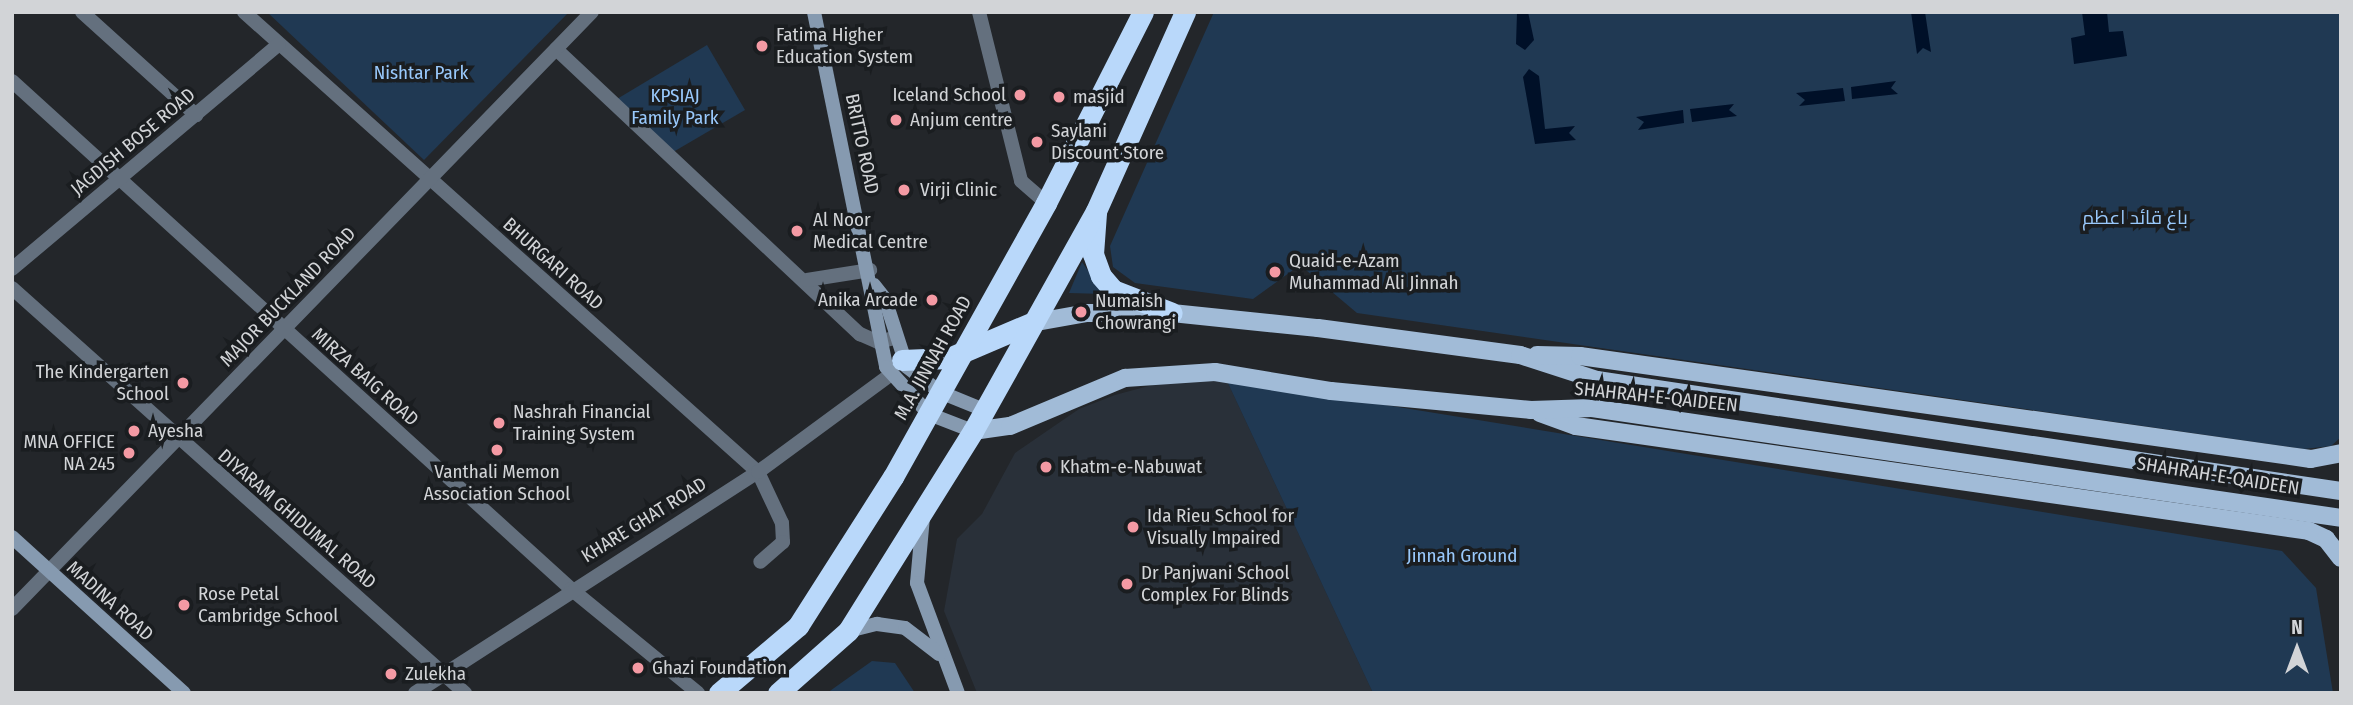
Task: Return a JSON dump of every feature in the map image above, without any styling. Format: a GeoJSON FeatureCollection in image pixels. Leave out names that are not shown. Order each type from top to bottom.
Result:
{"type":"FeatureCollection","features":[{"type":"Feature","properties":{"kind":"highway","name":"M.A. JINNAH ROAD"},"geometry":{"type":"LineString","coordinates":[[719,693],[798,626],[929,414],[1046,203],[1143,12]]}},
{"type":"Feature","properties":{"kind":"highway"},"geometry":{"type":"LineString","coordinates":[[778,693],[848,632],[973,431],[1096,211],[1185,12]]}},
{"type":"Feature","properties":{"kind":"highway"},"geometry":{"type":"LineString","coordinates":[[1096,211],[1093,254],[1101,276],[1113,290],[1172,313]]}},
{"type":"Feature","properties":{"kind":"highway"},"geometry":{"type":"LineString","coordinates":[[896,368],[961,354],[1031,323]]}},
{"type":"Feature","properties":{"kind":"main road","name":"SHAHRAH-E-QAIDEEN"},"geometry":{"type":"LineString","coordinates":[[1031,323],[1087,313],[1172,313],[1520,355],[1597,380],[2341,491]]}},
{"type":"Feature","properties":{"kind":"main road"},"geometry":{"type":"LineString","coordinates":[[1520,355],[1580,356],[2311,459],[2341,453]]}},
{"type":"Feature","properties":{"kind":"main road","name":"SHAHRAH-E-QAIDEEN"},"geometry":{"type":"LineString","coordinates":[[973,431],[1010,426],[1103,384],[1172,372],[1531,410],[1592,408],[2341,518]]}},
{"type":"Feature","properties":{"kind":"main road"},"geometry":{"type":"LineString","coordinates":[[1592,408],[1597,380]]}},
{"type":"Feature","properties":{"kind":"main road"},"geometry":{"type":"LineString","coordinates":[[1531,410],[1576,426],[2309,531],[2326,539],[2341,558]]}},
{"type":"Feature","properties":{"kind":"street"},"geometry":{"type":"LineString","coordinates":[[82,12],[196,115]]}},
{"type":"Feature","properties":{"kind":"street","name":"BHURGARI ROAD"},"geometry":{"type":"LineString","coordinates":[[244,12],[758,472],[776,500],[783,542],[760,562]]}},
{"type":"Feature","properties":{"kind":"street","name":"MAJOR BUCKLAND ROAD"},"geometry":{"type":"LineString","coordinates":[[12,609],[592,12]]}},
{"type":"Feature","properties":{"kind":"street","name":"BRITTO ROAD"},"geometry":{"type":"LineString","coordinates":[[814,12],[872,277],[878,342],[929,414],[973,431]]}},
{"type":"Feature","properties":{"kind":"street"},"geometry":{"type":"LineString","coordinates":[[979,12],[1021,181],[1046,203]]}},
{"type":"Feature","properties":{"kind":"street","name":"JAGDISH BOSE ROAD"},"geometry":{"type":"LineString","coordinates":[[12,269],[279,44]]}},
{"type":"Feature","properties":{"kind":"street"},"geometry":{"type":"LineString","coordinates":[[556,49],[807,280],[860,334],[878,342],[894,338]]}},
{"type":"Feature","properties":{"kind":"street","name":"MIRZA BAIG ROAD"},"geometry":{"type":"LineString","coordinates":[[12,81],[571,589],[698,693]]}},
{"type":"Feature","properties":{"kind":"street"},"geometry":{"type":"LineString","coordinates":[[807,280],[872,277]]}},
{"type":"Feature","properties":{"kind":"street","name":"BRITTO ROAD"},"geometry":{"type":"LineString","coordinates":[[872,277],[885,299],[894,338],[896,368]]}},
{"type":"Feature","properties":{"kind":"street","name":"DIYARAM GHIDUMAL ROAD"},"geometry":{"type":"LineString","coordinates":[[12,288],[176,439],[465,693]]}},
{"type":"Feature","properties":{"kind":"street","name":"BRITTO ROAD"},"geometry":{"type":"LineString","coordinates":[[896,368],[940,392],[984,411]]}},
{"type":"Feature","properties":{"kind":"street","name":"KHARE GHAT ROAD"},"geometry":{"type":"LineString","coordinates":[[415,693],[571,589],[758,472],[896,368]]}},
{"type":"Feature","properties":{"kind":"street"},"geometry":{"type":"LineString","coordinates":[[925,510],[916,573],[939,654],[958,693]]}},
{"type":"Feature","properties":{"kind":"street","name":"MADINA ROAD"},"geometry":{"type":"LineString","coordinates":[[12,537],[184,693]]}},
{"type":"Feature","properties":{"kind":"street"},"geometry":{"type":"LineString","coordinates":[[848,632],[877,624],[905,628],[939,654]]}},
{"type":"Feature","properties":{"kind":"shaded area"},"geometry":{"type":"Polygon","coordinates":[[[1517,12],[1528,12],[1534,40],[1525,50],[1516,44],[1517,12]]]}},
{"type":"Feature","properties":{"kind":"shaded area"},"geometry":{"type":"Polygon","coordinates":[[[1911,12],[1925,12],[1931,52],[1923,48],[1917,54],[1911,12]]]}},
{"type":"Feature","properties":{"kind":"shaded area"},"geometry":{"type":"Polygon","coordinates":[[[2082,12],[2107,12],[2109,32],[2123,31],[2127,56],[2074,64],[2071,38],[2085,35],[2082,12]]]}},
{"type":"Feature","properties":{"kind":"shaded area"},"geometry":{"type":"Polygon","coordinates":[[[1529,69],[1539,76],[1545,129],[1575,126],[1569,133],[1576,140],[1535,144],[1523,77],[1529,69]]]}},
{"type":"Feature","properties":{"kind":"shaded area"},"geometry":{"type":"Polygon","coordinates":[[[1896,81],[1891,88],[1898,94],[1852,99],[1851,87],[1896,81]]]}},
{"type":"Feature","properties":{"kind":"shaded area"},"geometry":{"type":"Polygon","coordinates":[[[1843,88],[1845,101],[1799,106],[1805,100],[1796,93],[1843,88]]]}},
{"type":"Feature","properties":{"kind":"shaded area"},"geometry":{"type":"Polygon","coordinates":[[[1734,104],[1729,110],[1737,116],[1692,122],[1690,109],[1734,104]]]}},
{"type":"Feature","properties":{"kind":"shaded area"},"geometry":{"type":"Polygon","coordinates":[[[1683,110],[1684,123],[1638,130],[1644,122],[1636,117],[1683,110]]]}},
{"type":"Feature","properties":{"kind":"shaded area","name":"Ida Rieu School for Visually Impaired"},"geometry":{"type":"Polygon","coordinates":[[[1226,379],[1373,693],[977,693],[944,611],[957,539],[982,514],[1015,453],[1079,409],[1115,395],[1171,380],[1226,379]]]}},
{"type":"Feature","properties":{"kind":"green space","name":"Nishtar Park"},"geometry":{"type":"Polygon","coordinates":[[[267,12],[569,12],[424,160],[267,12]]]}},
{"type":"Feature","properties":{"kind":"green space","name":"باغ قائد اعظم"},"geometry":{"type":"Polygon","coordinates":[[[1214,12],[2341,12],[2341,437],[2331,446],[2304,449],[1357,313],[1300,265],[1253,299],[1135,283],[1113,267],[1110,246],[1214,12]]]}},
{"type":"Feature","properties":{"kind":"green space","name":"KPSIAJ Family Park"},"geometry":{"type":"Polygon","coordinates":[[[707,45],[745,110],[668,155],[612,102],[707,45]]]}},
{"type":"Feature","properties":{"kind":"green space"},"geometry":{"type":"Polygon","coordinates":[[[1082,262],[1104,294],[1069,293],[1082,262]]]}},
{"type":"Feature","properties":{"kind":"green space","name":"Jinnah Ground"},"geometry":{"type":"Polygon","coordinates":[[[1226,379],[2282,551],[2316,588],[2333,693],[1373,693],[1226,379]]]}},
{"type":"Feature","properties":{"kind":"green space"},"geometry":{"type":"Polygon","coordinates":[[[872,661],[895,663],[915,693],[827,693],[872,661]]]}},
{"type":"Feature","properties":{"kind":"place","name":"Fatima Higher Education System"},"geometry":{"type":"Point","coordinates":[762,46]}},
{"type":"Feature","properties":{"kind":"place","name":"Iceland School"},"geometry":{"type":"Point","coordinates":[1020,95]}},
{"type":"Feature","properties":{"kind":"place","name":"masjid"},"geometry":{"type":"Point","coordinates":[1059,97]}},
{"type":"Feature","properties":{"kind":"place","name":"Anjum centre"},"geometry":{"type":"Point","coordinates":[896,120]}},
{"type":"Feature","properties":{"kind":"place","name":"Saylani Discount Store"},"geometry":{"type":"Point","coordinates":[1037,142]}},
{"type":"Feature","properties":{"kind":"place","name":"Virji Clinic"},"geometry":{"type":"Point","coordinates":[904,190]}},
{"type":"Feature","properties":{"kind":"place","name":"Al Noor Medical Centre"},"geometry":{"type":"Point","coordinates":[797,231]}},
{"type":"Feature","properties":{"kind":"place","name":"Quaid-e-Azam Muhammad Ali Jinnah"},"geometry":{"type":"Point","coordinates":[1275,272]}},
{"type":"Feature","properties":{"kind":"place","name":"Anika Arcade"},"geometry":{"type":"Point","coordinates":[932,300]}},
{"type":"Feature","properties":{"kind":"place","name":"Numaish Chowrangi"},"geometry":{"type":"Point","coordinates":[1081,312]}},
{"type":"Feature","properties":{"kind":"place","name":"The Kindergarten School"},"geometry":{"type":"Point","coordinates":[183,383]}},
{"type":"Feature","properties":{"kind":"place","name":"Nashrah Financial Training System"},"geometry":{"type":"Point","coordinates":[499,423]}},
{"type":"Feature","properties":{"kind":"place","name":"Ayesha"},"geometry":{"type":"Point","coordinates":[134,431]}},
{"type":"Feature","properties":{"kind":"place","name":"Vanthali Memon Association School"},"geometry":{"type":"Point","coordinates":[497,450]}},
{"type":"Feature","properties":{"kind":"place","name":"MNA OFFICE NA 245"},"geometry":{"type":"Point","coordinates":[129,453]}},
{"type":"Feature","properties":{"kind":"place","name":"Khatm-e-Nabuwat"},"geometry":{"type":"Point","coordinates":[1046,467]}},
{"type":"Feature","properties":{"kind":"place","name":"Ida Rieu School for Visually Impaired"},"geometry":{"type":"Point","coordinates":[1133,527]}},
{"type":"Feature","properties":{"kind":"place","name":"Dr Panjwani School Complex For Blinds"},"geometry":{"type":"Point","coordinates":[1127,584]}},
{"type":"Feature","properties":{"kind":"place","name":"Rose Petal Cambridge School"},"geometry":{"type":"Point","coordinates":[184,605]}},
{"type":"Feature","properties":{"kind":"place","name":"Ghazi Foundation"},"geometry":{"type":"Point","coordinates":[638,668]}},
{"type":"Feature","properties":{"kind":"place","name":"Zulekha"},"geometry":{"type":"Point","coordinates":[391,674]}}]}
